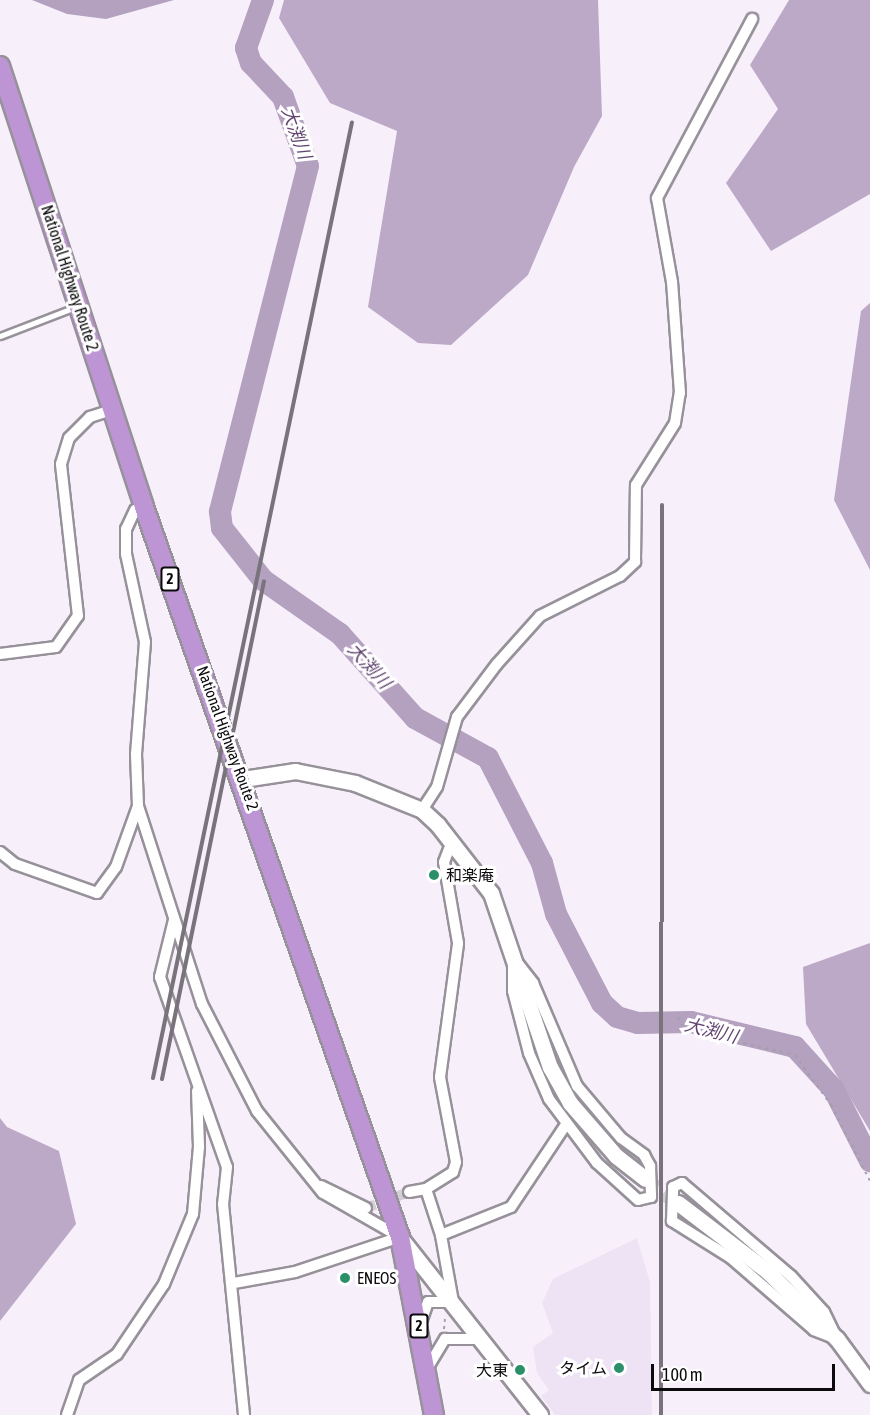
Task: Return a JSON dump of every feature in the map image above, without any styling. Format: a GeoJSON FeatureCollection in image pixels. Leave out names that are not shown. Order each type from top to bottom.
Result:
{"type":"FeatureCollection","features":[{"type":"Feature","properties":{"kind":"highway","name":"National Highway Route 2"},"geometry":{"type":"LineString","coordinates":[[0,66],[114,409],[144,507],[243,779],[400,1237],[428,1367],[434,1415]]}},
{"type":"Feature","properties":{"kind":"street"},"geometry":{"type":"LineString","coordinates":[[422,810],[437,787],[453,728],[497,664],[540,616],[620,576],[635,562],[636,485],[675,423],[680,393],[672,282],[657,198],[752,19]]}},
{"type":"Feature","properties":{"kind":"street"},"geometry":{"type":"LineString","coordinates":[[0,654],[56,648],[78,616],[61,464],[69,438],[90,417],[114,409]]}},
{"type":"Feature","properties":{"kind":"street"},"geometry":{"type":"LineString","coordinates":[[144,507],[135,510],[126,529],[126,554],[145,642],[136,754],[138,806],[202,1004],[258,1111],[315,1184],[381,1230],[400,1237],[449,1306],[481,1339],[540,1415]]}},
{"type":"Feature","properties":{"kind":"street"},"geometry":{"type":"LineString","coordinates":[[243,779],[266,771],[295,771],[355,783],[422,810],[452,841],[490,893],[550,1066],[570,1104],[616,1156],[645,1179]]}},
{"type":"Feature","properties":{"kind":"street"},"geometry":{"type":"LineString","coordinates":[[0,852],[15,864],[97,893],[116,867],[138,806]]}},
{"type":"Feature","properties":{"kind":"street"},"geometry":{"type":"LineString","coordinates":[[409,1192],[426,1189],[453,1172],[456,1162],[440,1077],[458,943],[444,862],[452,841]]}},
{"type":"Feature","properties":{"kind":"street"},"geometry":{"type":"LineString","coordinates":[[174,919],[160,977],[227,1167],[222,1204],[234,1283],[244,1415]]}},
{"type":"Feature","properties":{"kind":"street"},"geometry":{"type":"LineString","coordinates":[[513,957],[533,983],[577,1086],[596,1113],[647,1160],[651,1197],[638,1200],[565,1126],[529,1053],[513,991],[513,957]]}},
{"type":"Feature","properties":{"kind":"street"},"geometry":{"type":"LineString","coordinates":[[68,1415],[80,1380],[117,1354],[165,1284],[193,1214],[199,1148],[196,1078]]}},
{"type":"Feature","properties":{"kind":"street"},"geometry":{"type":"LineString","coordinates":[[441,1235],[511,1207],[565,1126]]}},
{"type":"Feature","properties":{"kind":"street"},"geometry":{"type":"LineString","coordinates":[[837,1339],[814,1330],[731,1258],[672,1221],[673,1187],[682,1183],[744,1231],[824,1312],[837,1339],[870,1384]]}},
{"type":"Feature","properties":{"kind":"street"},"geometry":{"type":"LineString","coordinates":[[315,1184],[366,1208]]}},
{"type":"Feature","properties":{"kind":"street"},"geometry":{"type":"LineString","coordinates":[[426,1189],[441,1235],[449,1306]]}},
{"type":"Feature","properties":{"kind":"street"},"geometry":{"type":"LineString","coordinates":[[678,1203],[727,1236],[837,1339]]}},
{"type":"Feature","properties":{"kind":"street"},"geometry":{"type":"LineString","coordinates":[[234,1283],[294,1272],[400,1237]]}},
{"type":"Feature","properties":{"kind":"street"},"geometry":{"type":"LineString","coordinates":[[420,1330],[428,1302],[449,1306]]}},
{"type":"Feature","properties":{"kind":"street"},"geometry":{"type":"LineString","coordinates":[[428,1367],[445,1339],[481,1339]]}},
{"type":"Feature","properties":{"kind":"lane"},"geometry":{"type":"LineString","coordinates":[[0,336],[80,306]]}},
{"type":"Feature","properties":{"kind":"path"},"geometry":{"type":"LineString","coordinates":[[678,1017],[685,1030],[795,1055],[831,1105],[870,1181]]}},
{"type":"Feature","properties":{"kind":"path"},"geometry":{"type":"LineString","coordinates":[[444,1333],[449,1306]]}},
{"type":"Feature","properties":{"kind":"shaded area"},"geometry":{"type":"Polygon","coordinates":[[[32,0],[174,0],[106,19],[67,14],[32,0]]]}},
{"type":"Feature","properties":{"kind":"shaded area"},"geometry":{"type":"Polygon","coordinates":[[[284,0],[598,0],[602,116],[574,167],[528,275],[451,345],[418,343],[368,307],[397,131],[330,103],[279,18],[284,0]]]}},
{"type":"Feature","properties":{"kind":"shaded area"},"geometry":{"type":"Polygon","coordinates":[[[789,0],[870,0],[870,194],[771,251],[726,183],[778,109],[750,65],[789,0]]]}},
{"type":"Feature","properties":{"kind":"shaded area"},"geometry":{"type":"Polygon","coordinates":[[[870,303],[870,570],[834,500],[861,311],[870,303]]]}},
{"type":"Feature","properties":{"kind":"shaded area"},"geometry":{"type":"Polygon","coordinates":[[[870,943],[870,1131],[806,1024],[803,967],[870,943]]]}},
{"type":"Feature","properties":{"kind":"shaded area"},"geometry":{"type":"Polygon","coordinates":[[[0,1118],[7,1127],[59,1151],[76,1224],[0,1321],[0,1118]]]}},
{"type":"Feature","properties":{"kind":"shaded area"},"geometry":{"type":"Polygon","coordinates":[[[637,1238],[650,1282],[652,1415],[555,1415],[541,1396],[549,1390],[537,1373],[533,1347],[553,1333],[542,1303],[553,1279],[637,1238]]]}},
{"type":"Feature","properties":{"kind":"waterway","name":"大渕川"},"geometry":{"type":"LineString","coordinates":[[263,0],[246,48],[251,63],[283,97],[308,166],[220,512],[222,528],[263,580],[340,634],[415,718],[488,758],[542,863],[556,914],[602,1003],[617,1017],[638,1023],[691,1022],[795,1047],[834,1090],[870,1161]]}},
{"type":"Feature","properties":{"kind":"tunnel"},"geometry":{"type":"LineString","coordinates":[[645,1179],[678,1203]]}},
{"type":"Feature","properties":{"kind":"tunnel"},"geometry":{"type":"LineString","coordinates":[[366,1208],[409,1192]]}},
{"type":"Feature","properties":{"kind":"railway"},"geometry":{"type":"LineString","coordinates":[[153,1078],[352,122]]}},
{"type":"Feature","properties":{"kind":"railway"},"geometry":{"type":"LineString","coordinates":[[661,1415],[662,505]]}},
{"type":"Feature","properties":{"kind":"railway"},"geometry":{"type":"LineString","coordinates":[[162,1079],[264,581]]}},
{"type":"Feature","properties":{"kind":"place","name":"和楽庵"},"geometry":{"type":"Point","coordinates":[434,875]}},
{"type":"Feature","properties":{"kind":"place","name":"ENEOS"},"geometry":{"type":"Point","coordinates":[345,1278]}},
{"type":"Feature","properties":{"kind":"place","name":"タイム"},"geometry":{"type":"Point","coordinates":[619,1368]}},
{"type":"Feature","properties":{"kind":"place","name":"大東"},"geometry":{"type":"Point","coordinates":[520,1370]}}]}
